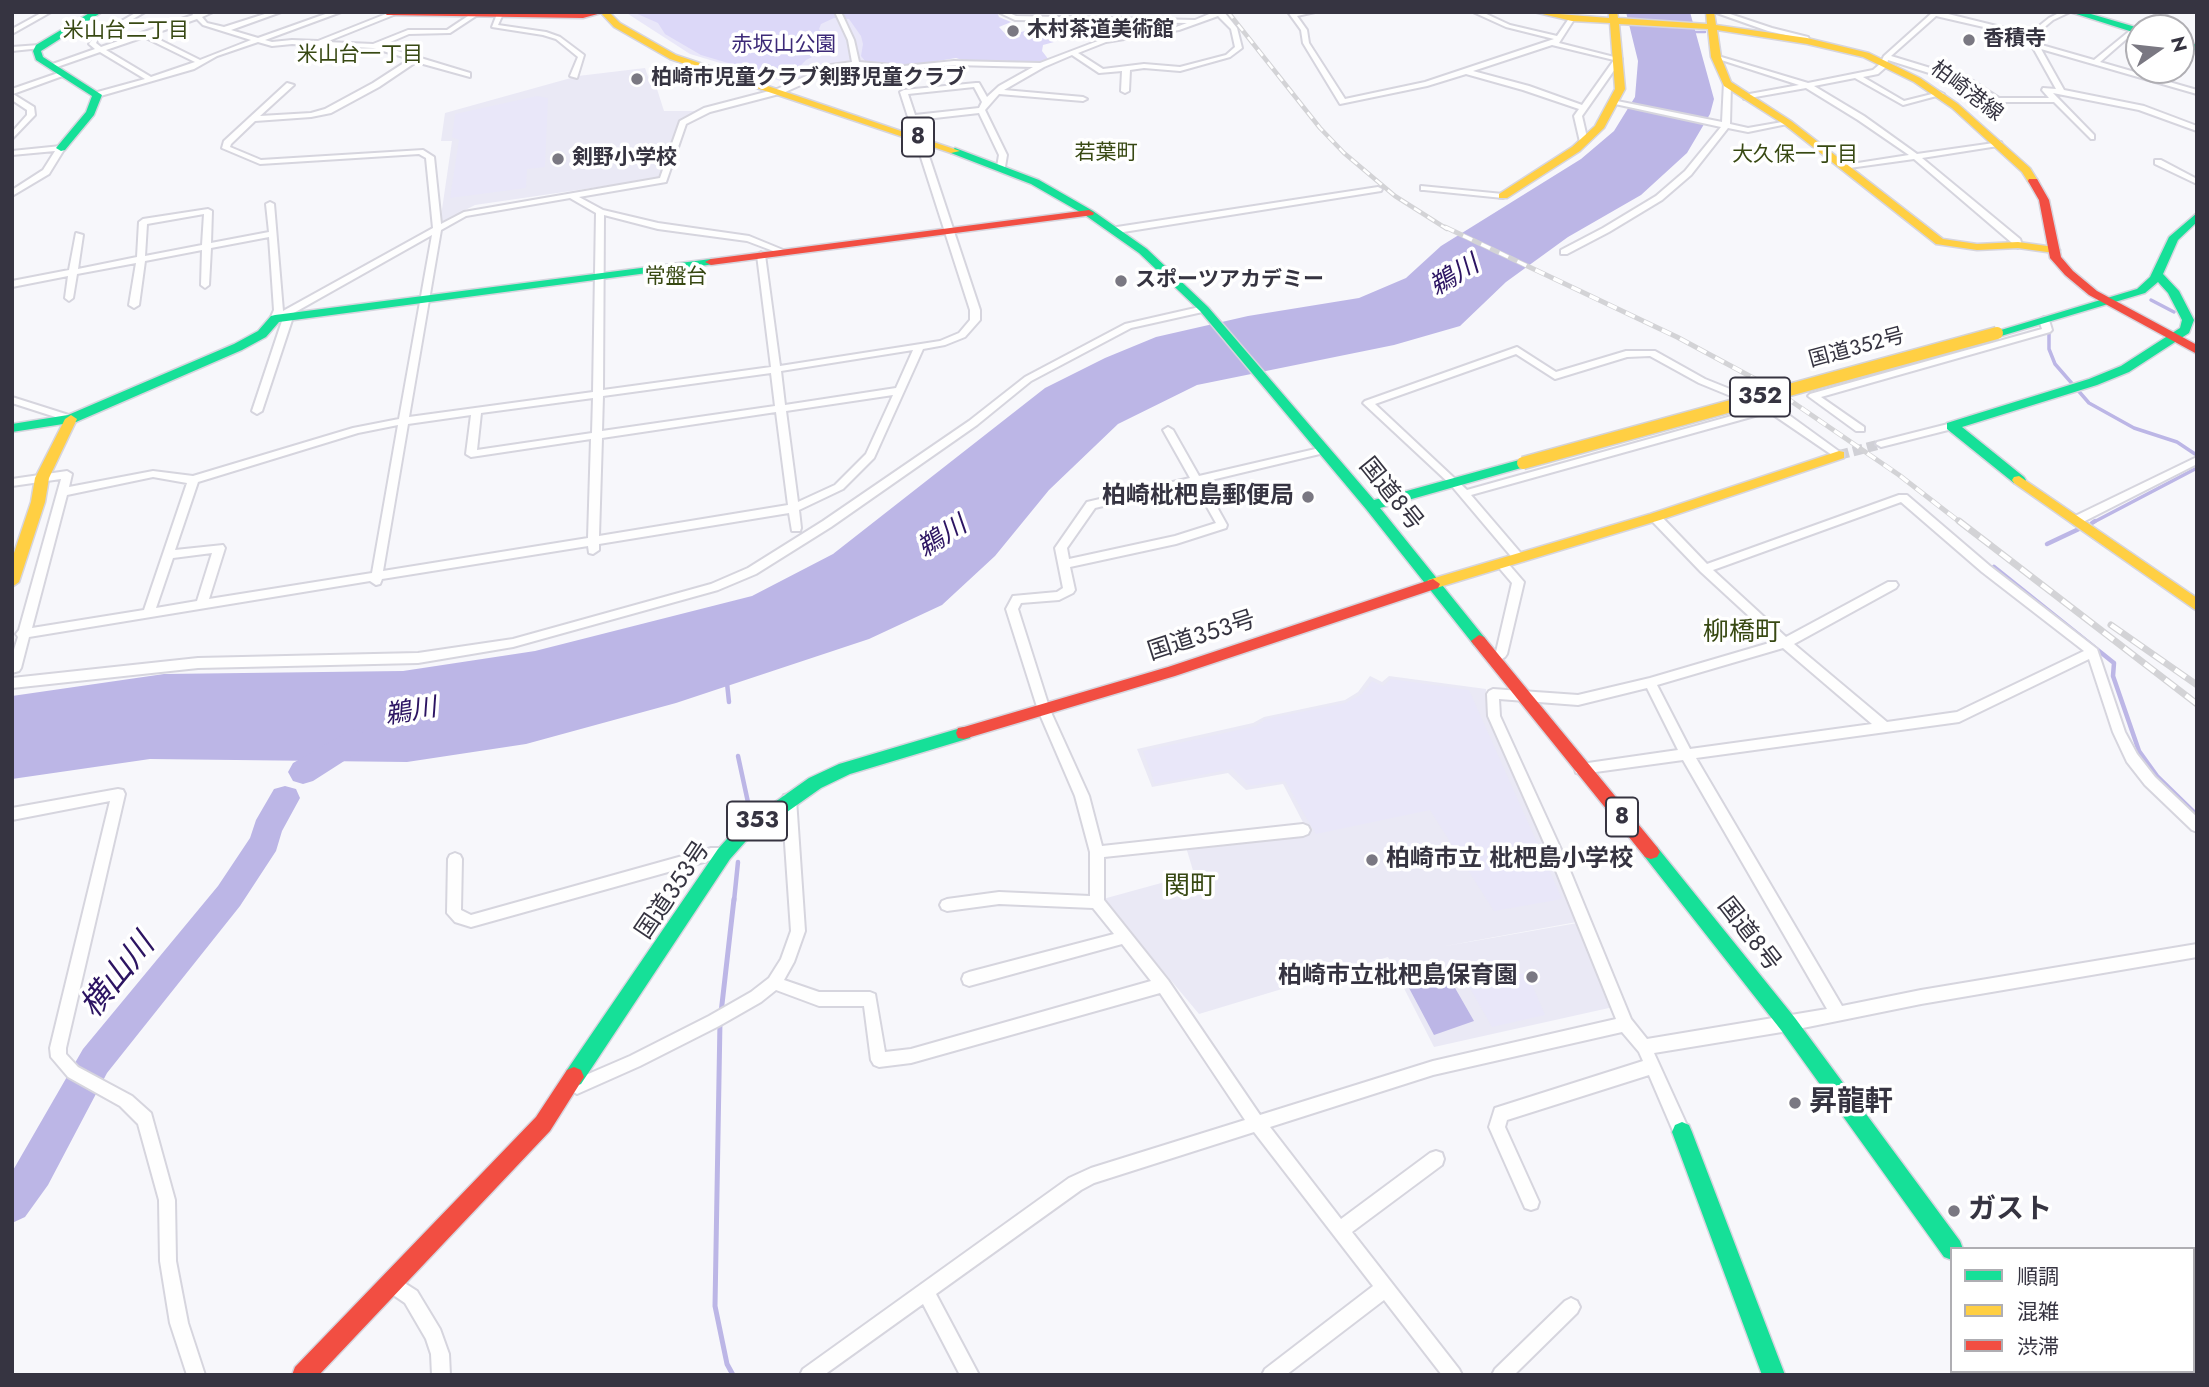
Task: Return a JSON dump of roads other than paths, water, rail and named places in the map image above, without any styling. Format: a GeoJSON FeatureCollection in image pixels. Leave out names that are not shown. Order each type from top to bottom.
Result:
{"type":"FeatureCollection","features":[{"type":"Feature","properties":{"kind":"main road"},"geometry":{"type":"LineString","coordinates":[[61,148],[91,113],[97,95],[39,58],[39,47],[99,12]]}},
{"type":"Feature","properties":{"kind":"main road"},"geometry":{"type":"LineString","coordinates":[[393,13],[603,12]]}},
{"type":"Feature","properties":{"kind":"main road","name":"国道8号"},"geometry":{"type":"LineString","coordinates":[[603,12],[617,25],[673,57],[918,137],[1035,182],[1089,212],[1143,251],[1204,310],[1324,450],[1581,769],[1689,897],[1788,1024],[1951,1247]]}},
{"type":"Feature","properties":{"kind":"main road","name":"柏崎港線"},"geometry":{"type":"LineString","coordinates":[[1538,12],[1572,18],[1710,19],[1884,61],[1940,94],[2026,170],[2039,190],[2056,258],[2069,274],[2109,301],[2197,350]]}},
{"type":"Feature","properties":{"kind":"main road"},"geometry":{"type":"LineString","coordinates":[[2074,12],[2125,28]]}},
{"type":"Feature","properties":{"kind":"main road"},"geometry":{"type":"LineString","coordinates":[[1503,196],[1584,142],[1618,103],[1620,89],[1615,18]]}},
{"type":"Feature","properties":{"kind":"main road"},"geometry":{"type":"LineString","coordinates":[[1710,19],[1716,57],[1727,84],[1788,123],[1940,242],[1977,247],[2018,245],[2054,250]]}},
{"type":"Feature","properties":{"kind":"main road"},"geometry":{"type":"LineString","coordinates":[[12,428],[71,419],[238,347],[262,334],[281,318],[1089,212]]}},
{"type":"Feature","properties":{"kind":"main road"},"geometry":{"type":"LineString","coordinates":[[1952,426],[2093,382],[2125,369],[2185,330],[2188,320],[2173,291],[2157,275],[2173,239],[2197,216]]}},
{"type":"Feature","properties":{"kind":"main road","name":"国道352号"},"geometry":{"type":"LineString","coordinates":[[1371,506],[1459,488],[1523,463],[2109,301],[2141,291],[2157,275]]}},
{"type":"Feature","properties":{"kind":"main road"},"geometry":{"type":"LineString","coordinates":[[12,582],[38,502],[42,478],[71,419]]}},
{"type":"Feature","properties":{"kind":"main road"},"geometry":{"type":"LineString","coordinates":[[1952,426],[2075,521],[2197,606]]}},
{"type":"Feature","properties":{"kind":"main road","name":"国道353号"},"geometry":{"type":"LineString","coordinates":[[303,1375],[529,1139],[569,1088],[724,855],[753,824],[815,783],[845,769],[1170,672],[1433,584],[1655,517],[1839,455]]}},
{"type":"Feature","properties":{"kind":"main road"},"geometry":{"type":"LineString","coordinates":[[1682,1132],[1774,1375]]}},
{"type":"Feature","properties":{"kind":"street"},"geometry":{"type":"LineString","coordinates":[[12,32],[48,12]]}},
{"type":"Feature","properties":{"kind":"street"},"geometry":{"type":"LineString","coordinates":[[142,12],[96,38],[92,44],[152,80]]}},
{"type":"Feature","properties":{"kind":"street"},"geometry":{"type":"LineString","coordinates":[[12,137],[31,115],[31,109],[12,94],[99,50],[195,14],[210,12]]}},
{"type":"Feature","properties":{"kind":"street"},"geometry":{"type":"LineString","coordinates":[[223,30],[278,12]]}},
{"type":"Feature","properties":{"kind":"street"},"geometry":{"type":"LineString","coordinates":[[97,95],[152,80],[338,12]]}},
{"type":"Feature","properties":{"kind":"street"},"geometry":{"type":"LineString","coordinates":[[838,12],[851,40],[856,64]]}},
{"type":"Feature","properties":{"kind":"street"},"geometry":{"type":"LineString","coordinates":[[1001,12],[1015,18],[1200,21]]}},
{"type":"Feature","properties":{"kind":"street"},"geometry":{"type":"LineString","coordinates":[[1189,12],[1200,21]]}},
{"type":"Feature","properties":{"kind":"street"},"geometry":{"type":"LineString","coordinates":[[1291,13],[1312,12]]}},
{"type":"Feature","properties":{"kind":"street"},"geometry":{"type":"LineString","coordinates":[[1476,12],[1508,26],[1618,59],[1578,116],[1584,142]]}},
{"type":"Feature","properties":{"kind":"street"},"geometry":{"type":"LineString","coordinates":[[2030,36],[2051,19],[2067,12]]}},
{"type":"Feature","properties":{"kind":"street"},"geometry":{"type":"LineString","coordinates":[[317,43],[393,13]]}},
{"type":"Feature","properties":{"kind":"street"},"geometry":{"type":"LineString","coordinates":[[374,46],[408,32],[448,32],[479,13]]}},
{"type":"Feature","properties":{"kind":"street"},"geometry":{"type":"LineString","coordinates":[[912,118],[984,106],[998,92],[1041,65],[1105,40],[1177,29],[1220,13],[1234,28],[1239,48],[1228,56],[1180,69],[1144,66],[1102,71],[1073,53]]}},
{"type":"Feature","properties":{"kind":"street"},"geometry":{"type":"LineString","coordinates":[[1291,13],[1304,30],[1306,43],[1343,102],[1383,95],[1467,72],[1555,41],[1572,18]]}},
{"type":"Feature","properties":{"kind":"street"},"geometry":{"type":"LineString","coordinates":[[1746,97],[1875,72],[1936,13],[2030,36],[2061,92]]}},
{"type":"Feature","properties":{"kind":"street"},"geometry":{"type":"LineString","coordinates":[[195,14],[205,24],[272,44],[374,46],[467,75]]}},
{"type":"Feature","properties":{"kind":"street"},"geometry":{"type":"LineString","coordinates":[[500,14],[494,26],[544,33],[558,38],[582,56],[574,76]]}},
{"type":"Feature","properties":{"kind":"street"},"geometry":{"type":"LineString","coordinates":[[144,34],[200,62]]}},
{"type":"Feature","properties":{"kind":"street"},"geometry":{"type":"LineString","coordinates":[[2095,63],[2125,40]]}},
{"type":"Feature","properties":{"kind":"street"},"geometry":{"type":"LineString","coordinates":[[2037,46],[2197,92]]}},
{"type":"Feature","properties":{"kind":"street"},"geometry":{"type":"LineString","coordinates":[[12,49],[39,47]]}},
{"type":"Feature","properties":{"kind":"street"},"geometry":{"type":"LineString","coordinates":[[1716,57],[1807,85],[1915,156],[2017,241],[2018,245]]}},
{"type":"Feature","properties":{"kind":"street"},"geometry":{"type":"LineString","coordinates":[[254,119],[311,115],[328,111],[376,85],[417,58]]}},
{"type":"Feature","properties":{"kind":"street"},"geometry":{"type":"LineString","coordinates":[[1884,61],[1970,83],[1997,100],[2055,100]]}},
{"type":"Feature","properties":{"kind":"street"},"geometry":{"type":"LineString","coordinates":[[281,318],[464,214],[663,180],[683,123],[707,110],[780,91],[834,67],[856,64],[904,68],[954,63],[1041,65]]}},
{"type":"Feature","properties":{"kind":"street"},"geometry":{"type":"LineString","coordinates":[[1125,91],[1126,69]]}},
{"type":"Feature","properties":{"kind":"street"},"geometry":{"type":"LineString","coordinates":[[1467,72],[1583,108]]}},
{"type":"Feature","properties":{"kind":"street"},"geometry":{"type":"LineString","coordinates":[[1855,75],[1903,103],[1940,94]]}},
{"type":"Feature","properties":{"kind":"street"},"geometry":{"type":"LineString","coordinates":[[1564,252],[1659,198],[1702,158],[1722,126],[1727,84]]}},
{"type":"Feature","properties":{"kind":"street"},"geometry":{"type":"LineString","coordinates":[[290,85],[227,143],[226,148],[260,162],[420,152],[430,157],[437,230],[376,579]]}},
{"type":"Feature","properties":{"kind":"street"},"geometry":{"type":"LineString","coordinates":[[63,492],[153,474],[192,480],[357,430],[404,421],[942,343],[962,335],[975,320],[975,310],[904,92],[976,85],[1003,155],[1001,167]]}},
{"type":"Feature","properties":{"kind":"street"},"geometry":{"type":"LineString","coordinates":[[2091,137],[2046,90],[2141,108],[2197,129]]}},
{"type":"Feature","properties":{"kind":"street"},"geometry":{"type":"LineString","coordinates":[[998,92],[1083,99]]}},
{"type":"Feature","properties":{"kind":"street"},"geometry":{"type":"LineString","coordinates":[[1618,103],[1748,130],[1788,123]]}},
{"type":"Feature","properties":{"kind":"street"},"geometry":{"type":"LineString","coordinates":[[1845,167],[1998,144]]}},
{"type":"Feature","properties":{"kind":"street"},"geometry":{"type":"LineString","coordinates":[[12,153],[61,148]]}},
{"type":"Feature","properties":{"kind":"street"},"geometry":{"type":"LineString","coordinates":[[12,194],[46,172],[61,148]]}},
{"type":"Feature","properties":{"kind":"street"},"geometry":{"type":"LineString","coordinates":[[2158,162],[2197,182]]}},
{"type":"Feature","properties":{"kind":"street"},"geometry":{"type":"LineString","coordinates":[[1424,188],[1503,196]]}},
{"type":"Feature","properties":{"kind":"street"},"geometry":{"type":"LineString","coordinates":[[1117,230],[1378,189]]}},
{"type":"Feature","properties":{"kind":"street"},"geometry":{"type":"LineString","coordinates":[[572,196],[600,212],[658,226],[749,239],[784,252]]}},
{"type":"Feature","properties":{"kind":"street"},"geometry":{"type":"LineString","coordinates":[[257,411],[281,318],[270,204]]}},
{"type":"Feature","properties":{"kind":"street"},"geometry":{"type":"LineString","coordinates":[[134,305],[143,222],[208,211],[205,285]]}},
{"type":"Feature","properties":{"kind":"street"},"geometry":{"type":"LineString","coordinates":[[593,545],[600,212]]}},
{"type":"Feature","properties":{"kind":"street"},"geometry":{"type":"LineString","coordinates":[[12,284],[272,234]]}},
{"type":"Feature","properties":{"kind":"street"},"geometry":{"type":"LineString","coordinates":[[69,298],[79,235]]}},
{"type":"Feature","properties":{"kind":"street"},"geometry":{"type":"LineString","coordinates":[[761,256],[796,528]]}},
{"type":"Feature","properties":{"kind":"street"},"geometry":{"type":"LineString","coordinates":[[12,683],[198,663],[418,658],[513,643],[714,587],[752,571],[827,524],[972,422],[1028,379],[1128,326],[1204,310]]}},
{"type":"Feature","properties":{"kind":"street"},"geometry":{"type":"LineString","coordinates":[[1860,429],[1813,396],[2047,330],[2044,320]]}},
{"type":"Feature","properties":{"kind":"street"},"geometry":{"type":"LineString","coordinates":[[22,634],[593,545],[794,508],[829,493],[858,471],[870,456],[920,346]]}},
{"type":"Feature","properties":{"kind":"street"},"geometry":{"type":"LineString","coordinates":[[1519,558],[1459,488],[1368,403],[1517,350],[1555,376],[1626,354],[1652,353],[1702,381],[1778,412],[1839,455]]}},
{"type":"Feature","properties":{"kind":"street"},"geometry":{"type":"LineString","coordinates":[[476,411],[471,454],[898,391]]}},
{"type":"Feature","properties":{"kind":"street"},"geometry":{"type":"LineString","coordinates":[[12,400],[71,419]]}},
{"type":"Feature","properties":{"kind":"street"},"geometry":{"type":"LineString","coordinates":[[1459,488],[1769,409]]}},
{"type":"Feature","properties":{"kind":"street"},"geometry":{"type":"LineString","coordinates":[[1881,444],[1952,426]]}},
{"type":"Feature","properties":{"kind":"street"},"geometry":{"type":"LineString","coordinates":[[1064,564],[1176,540],[1222,525],[1168,430]]}},
{"type":"Feature","properties":{"kind":"street"},"geometry":{"type":"LineString","coordinates":[[1324,450],[1091,505],[1061,548],[1069,590],[1059,596],[1017,599],[1012,609],[1044,710],[1083,796],[1097,852],[1097,902],[1163,985],[1257,1124],[1453,1375]]}},
{"type":"Feature","properties":{"kind":"street"},"geometry":{"type":"LineString","coordinates":[[2075,521],[2197,460]]}},
{"type":"Feature","properties":{"kind":"street"},"geometry":{"type":"LineString","coordinates":[[12,483],[67,474],[15,667],[12,668]]}},
{"type":"Feature","properties":{"kind":"street"},"geometry":{"type":"LineString","coordinates":[[149,613],[192,480]]}},
{"type":"Feature","properties":{"kind":"street"},"geometry":{"type":"LineString","coordinates":[[1704,569],[1903,498],[1986,569],[2093,652],[2119,732],[2132,758],[2150,781],[2197,826]]}},
{"type":"Feature","properties":{"kind":"street"},"geometry":{"type":"LineString","coordinates":[[1655,517],[1704,569],[1785,643],[1883,726]]}},
{"type":"Feature","properties":{"kind":"street"},"geometry":{"type":"LineString","coordinates":[[167,555],[219,548],[202,604]]}},
{"type":"Feature","properties":{"kind":"street"},"geometry":{"type":"LineString","coordinates":[[1494,659],[1502,653],[1518,582],[1501,563]]}},
{"type":"Feature","properties":{"kind":"street"},"geometry":{"type":"LineString","coordinates":[[1682,1132],[1643,1047],[1625,1024],[1558,856],[1494,716],[1493,694],[1578,700],[1650,682],[1785,643],[1892,585]]}},
{"type":"Feature","properties":{"kind":"street"},"geometry":{"type":"LineString","coordinates":[[1581,769],[1959,717],[2093,652]]}},
{"type":"Feature","properties":{"kind":"street"},"geometry":{"type":"LineString","coordinates":[[1650,682],[1687,755],[1838,1014]]}},
{"type":"Feature","properties":{"kind":"street"},"geometry":{"type":"LineString","coordinates":[[12,814],[118,794],[58,1048],[63,1063],[73,1072],[125,1101],[145,1119],[167,1200],[168,1261],[177,1311],[197,1375]]}},
{"type":"Feature","properties":{"kind":"street"},"geometry":{"type":"LineString","coordinates":[[569,1088],[635,1061],[714,1021],[774,983],[787,962],[798,931],[789,799]]}},
{"type":"Feature","properties":{"kind":"street"},"geometry":{"type":"LineString","coordinates":[[1097,852],[1303,830]]}},
{"type":"Feature","properties":{"kind":"street"},"geometry":{"type":"LineString","coordinates":[[455,859],[454,914],[471,920],[711,854],[724,855]]}},
{"type":"Feature","properties":{"kind":"street"},"geometry":{"type":"LineString","coordinates":[[947,905],[999,898],[1097,902]]}},
{"type":"Feature","properties":{"kind":"street"},"geometry":{"type":"LineString","coordinates":[[969,979],[1126,937]]}},
{"type":"Feature","properties":{"kind":"street"},"geometry":{"type":"LineString","coordinates":[[1643,1047],[1788,1024],[2197,950]]}},
{"type":"Feature","properties":{"kind":"street"},"geometry":{"type":"LineString","coordinates":[[774,983],[819,999],[870,999],[878,1060],[911,1056],[1163,985]]}},
{"type":"Feature","properties":{"kind":"street"},"geometry":{"type":"LineString","coordinates":[[809,1375],[1074,1184],[1433,1068],[1625,1024]]}},
{"type":"Feature","properties":{"kind":"street"},"geometry":{"type":"LineString","coordinates":[[1531,1202],[1497,1127],[1501,1114],[1652,1066]]}},
{"type":"Feature","properties":{"kind":"street"},"geometry":{"type":"LineString","coordinates":[[1340,1230],[1436,1159]]}},
{"type":"Feature","properties":{"kind":"street"},"geometry":{"type":"LineString","coordinates":[[391,1283],[411,1297],[434,1335],[440,1354],[441,1375]]}},
{"type":"Feature","properties":{"kind":"street"},"geometry":{"type":"LineString","coordinates":[[1271,1375],[1385,1288]]}},
{"type":"Feature","properties":{"kind":"street"},"geometry":{"type":"LineString","coordinates":[[926,1293],[970,1375]]}},
{"type":"Feature","properties":{"kind":"street"},"geometry":{"type":"LineString","coordinates":[[1501,1375],[1571,1307]]}},
{"type":"Feature","properties":{"kind":"water","name":"鵜川"},"geometry":{"type":"Polygon","coordinates":[[[1626,12],[1690,12],[1714,99],[1710,114],[1687,153],[1641,195],[1568,237],[1506,282],[1460,326],[1394,345],[1197,385],[1118,424],[1049,490],[995,556],[942,605],[869,639],[676,703],[526,744],[407,762],[150,759],[12,779],[12,696],[164,674],[403,671],[535,651],[752,596],[833,554],[1045,388],[1105,358],[1156,337],[1248,316],[1359,298],[1406,278],[1441,246],[1581,159],[1614,131],[1635,97],[1638,61],[1626,12]]]}},
{"type":"Feature","properties":{"kind":"water"},"geometry":{"type":"Polygon","coordinates":[[[1439,960],[1474,1021],[1434,1035],[1401,973],[1439,960]]]}},
{"type":"Feature","properties":{"kind":"waterway"},"geometry":{"type":"LineString","coordinates":[[1692,32],[1705,32]]}},
{"type":"Feature","properties":{"kind":"waterway"},"geometry":{"type":"LineString","coordinates":[[2151,300],[2174,312]]}},
{"type":"Feature","properties":{"kind":"waterway"},"geometry":{"type":"LineString","coordinates":[[2049,334],[2049,349],[2055,364],[2089,403],[2134,428],[2177,442],[2195,454]]}},
{"type":"Feature","properties":{"kind":"waterway"},"geometry":{"type":"LineString","coordinates":[[2095,521],[2092,523],[2197,468]]}},
{"type":"Feature","properties":{"kind":"waterway"},"geometry":{"type":"LineString","coordinates":[[2047,544],[2081,528]]}},
{"type":"Feature","properties":{"kind":"waterway"},"geometry":{"type":"LineString","coordinates":[[1994,567],[2114,663],[2113,676],[2139,751],[2157,776],[2197,815]]}},
{"type":"Feature","properties":{"kind":"waterway"},"geometry":{"type":"LineString","coordinates":[[727,683],[729,702]]}},
{"type":"Feature","properties":{"kind":"waterway","name":"横山川"},"geometry":{"type":"LineString","coordinates":[[303,772],[353,741]]}},
{"type":"Feature","properties":{"kind":"waterway"},"geometry":{"type":"LineString","coordinates":[[738,756],[749,807]]}},
{"type":"Feature","properties":{"kind":"waterway","name":"横山川"},"geometry":{"type":"LineString","coordinates":[[12,1204],[35,1172],[95,1061],[229,896],[265,842],[267,829],[285,798]]}},
{"type":"Feature","properties":{"kind":"waterway"},"geometry":{"type":"LineString","coordinates":[[734,901],[738,862]]}},
{"type":"Feature","properties":{"kind":"waterway"},"geometry":{"type":"LineString","coordinates":[[721,1013],[734,899]]}},
{"type":"Feature","properties":{"kind":"waterway"},"geometry":{"type":"LineString","coordinates":[[720,1021],[715,1306],[727,1364],[733,1375]]}},
{"type":"Feature","properties":{"kind":"tunnel"},"geometry":{"type":"LineString","coordinates":[[1839,455],[1881,444]]}},
{"type":"Feature","properties":{"kind":"railway"},"geometry":{"type":"LineString","coordinates":[[1228,12],[1320,128],[1344,153],[1395,196],[1447,229]]}},
{"type":"Feature","properties":{"kind":"railway"},"geometry":{"type":"LineString","coordinates":[[1445,227],[1677,337],[1772,388],[1899,475],[1961,523]]}},
{"type":"Feature","properties":{"kind":"railway"},"geometry":{"type":"LineString","coordinates":[[1959,521],[2197,704]]}},
{"type":"Feature","properties":{"kind":"railway"},"geometry":{"type":"LineString","coordinates":[[2111,625],[2197,685]]}},
{"type":"Feature","properties":{"kind":"place","name":"木村茶道美術館"},"geometry":{"type":"Point","coordinates":[1013,31]}},
{"type":"Feature","properties":{"kind":"place","name":"香積寺"},"geometry":{"type":"Point","coordinates":[1969,40]}},
{"type":"Feature","properties":{"kind":"place","name":"柏崎市児童クラブ剣野児童クラブ"},"geometry":{"type":"Point","coordinates":[637,79]}},
{"type":"Feature","properties":{"kind":"place","name":"剣野小学校"},"geometry":{"type":"Point","coordinates":[558,159]}},
{"type":"Feature","properties":{"kind":"place","name":"スポーツアカデミー"},"geometry":{"type":"Point","coordinates":[1121,281]}},
{"type":"Feature","properties":{"kind":"place","name":"柏崎枇杷島郵便局"},"geometry":{"type":"Point","coordinates":[1308,497]}},
{"type":"Feature","properties":{"kind":"place","name":"柏崎市立 枇杷島小学校"},"geometry":{"type":"Point","coordinates":[1372,860]}},
{"type":"Feature","properties":{"kind":"place","name":"柏崎市立枇杷島保育園"},"geometry":{"type":"Point","coordinates":[1532,977]}},
{"type":"Feature","properties":{"kind":"place","name":"昇龍軒"},"geometry":{"type":"Point","coordinates":[1795,1103]}},
{"type":"Feature","properties":{"kind":"place","name":"ガスト"},"geometry":{"type":"Point","coordinates":[1954,1211]}},
{"type":"Feature","properties":{"kind":"district","name":"米山台二丁目"},"geometry":{"type":"Point","coordinates":[126,32]}},
{"type":"Feature","properties":{"kind":"district","name":"米山台一丁目"},"geometry":{"type":"Point","coordinates":[360,56]}},
{"type":"Feature","properties":{"kind":"district","name":"若葉町"},"geometry":{"type":"Point","coordinates":[1106,154]}},
{"type":"Feature","properties":{"kind":"district","name":"大久保一丁目"},"geometry":{"type":"Point","coordinates":[1795,156]}},
{"type":"Feature","properties":{"kind":"district","name":"常盤台"},"geometry":{"type":"Point","coordinates":[676,278]}},
{"type":"Feature","properties":{"kind":"district","name":"柳橋町"},"geometry":{"type":"Point","coordinates":[1742,634]}},
{"type":"Feature","properties":{"kind":"district","name":"関町"},"geometry":{"type":"Point","coordinates":[1190,888]}},
{"type":"Feature","properties":{"kind":"park label","name":"赤坂山公園"},"geometry":{"type":"Point","coordinates":[784,46]}}]}
